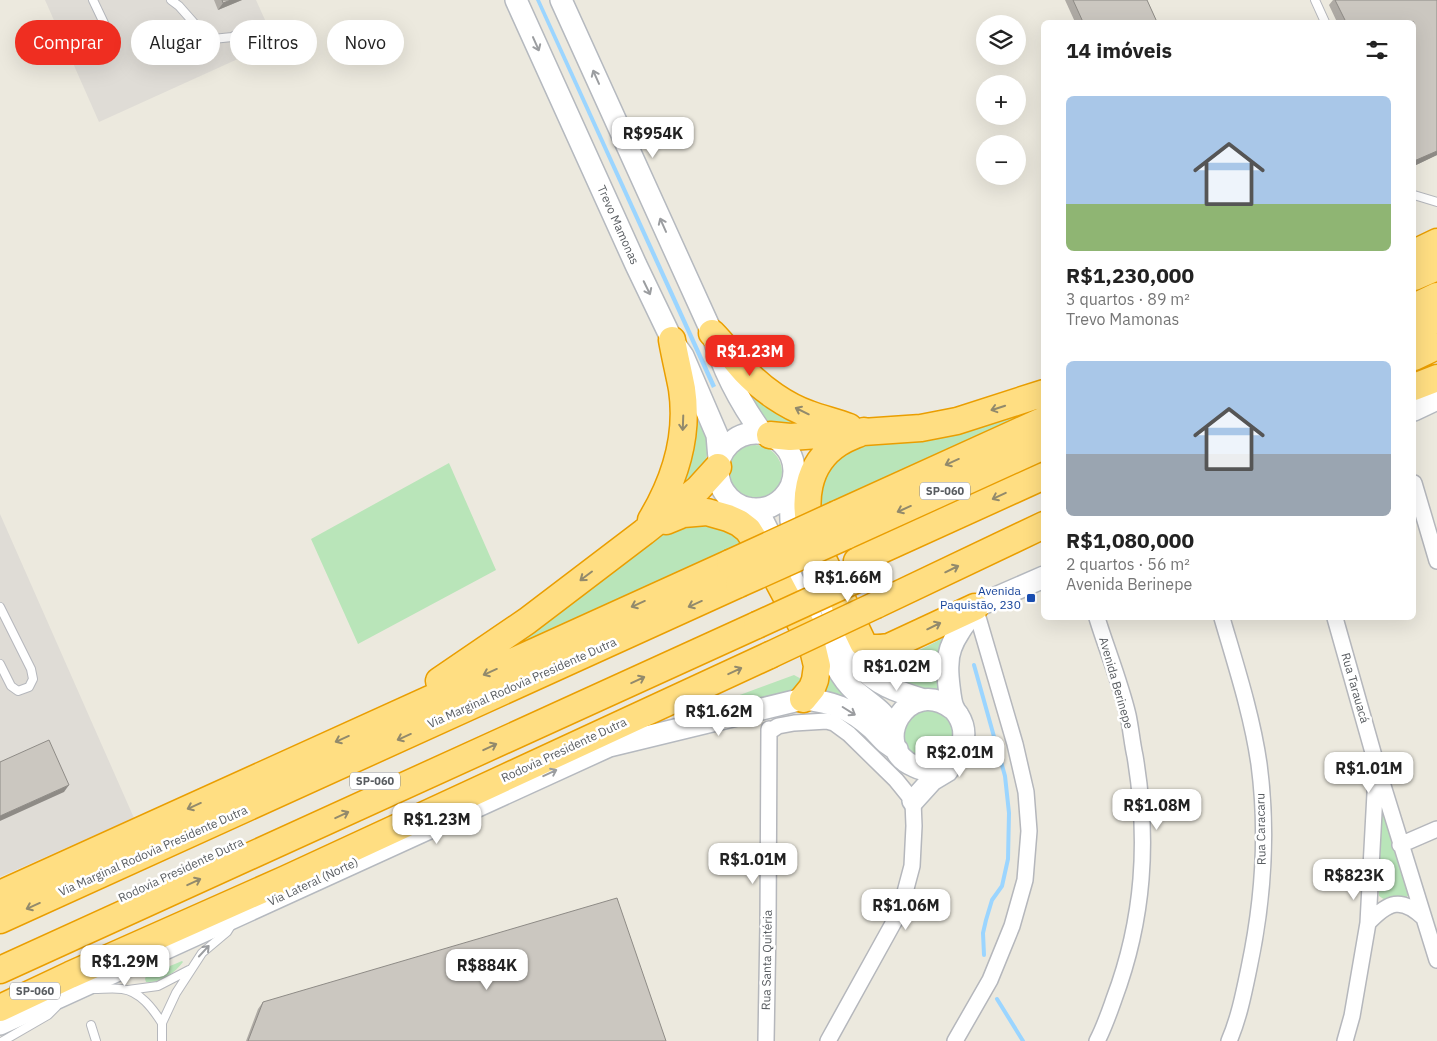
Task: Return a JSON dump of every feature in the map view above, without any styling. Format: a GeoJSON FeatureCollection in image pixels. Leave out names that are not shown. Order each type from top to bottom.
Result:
{"type":"FeatureCollection","features":[{"type":"Feature","properties":{"kind":"highway"},"geometry":{"type":"LineString","coordinates":[[1416,277],[1437,267]]}},
{"type":"Feature","properties":{"kind":"highway"},"geometry":{"type":"LineString","coordinates":[[1416,306],[1437,296]]}},
{"type":"Feature","properties":{"kind":"highway"},"geometry":{"type":"LineString","coordinates":[[1416,329],[1437,319]]}},
{"type":"Feature","properties":{"kind":"highway"},"geometry":{"type":"LineString","coordinates":[[712,333],[759,384],[782,400],[809,415],[864,432]]}},
{"type":"Feature","properties":{"kind":"highway"},"geometry":{"type":"LineString","coordinates":[[644,532],[662,502],[672,479],[679,459],[683,438],[682,390],[672,340]]}},
{"type":"Feature","properties":{"kind":"highway"},"geometry":{"type":"LineString","coordinates":[[1416,356],[1437,346]]}},
{"type":"Feature","properties":{"kind":"highway"},"geometry":{"type":"LineString","coordinates":[[1416,386],[1437,378]]}},
{"type":"Feature","properties":{"kind":"highway"},"geometry":{"type":"LineString","coordinates":[[766,434],[790,437],[921,428],[957,421],[1041,394]]}},
{"type":"Feature","properties":{"kind":"highway"},"geometry":{"type":"LineString","coordinates":[[0,894],[377,723],[734,573],[842,525],[1041,422]]}},
{"type":"Feature","properties":{"kind":"highway"},"geometry":{"type":"LineString","coordinates":[[864,432],[840,442],[826,453],[810,481],[807,504],[809,524],[813,538],[851,622],[863,643],[866,647],[889,647],[975,606]]}},
{"type":"Feature","properties":{"kind":"highway","name":"SP-060"},"geometry":{"type":"LineString","coordinates":[[842,525],[1041,447]]}},
{"type":"Feature","properties":{"kind":"highway"},"geometry":{"type":"LineString","coordinates":[[377,723],[527,621],[644,532],[698,489],[718,463]]}},
{"type":"Feature","properties":{"kind":"highway","name":"Rodovia Presidente Dutra"},"geometry":{"type":"LineString","coordinates":[[0,952],[860,569],[1041,478]]}},
{"type":"Feature","properties":{"kind":"highway","name":"Rodovia Presidente Dutra"},"geometry":{"type":"LineString","coordinates":[[860,569],[1041,496]]}},
{"type":"Feature","properties":{"kind":"highway"},"geometry":{"type":"LineString","coordinates":[[644,532],[670,518],[694,512],[717,514],[739,523],[748,530],[768,562],[812,645],[818,666],[812,688],[803,699]]}},
{"type":"Feature","properties":{"kind":"highway","name":"Rodovia Presidente Dutra"},"geometry":{"type":"LineString","coordinates":[[0,1008],[286,879],[770,655],[1041,527]]}},
{"type":"Feature","properties":{"kind":"highway","name":"Via Marginal Rodovia Presidente Dutra"},"geometry":{"type":"LineString","coordinates":[[0,920],[734,573]]}},
{"type":"Feature","properties":{"kind":"highway","name":"Rodovia Presidente Dutra"},"geometry":{"type":"LineString","coordinates":[[0,970],[754,617]]}},
{"type":"Feature","properties":{"kind":"main road","name":"Trevo Mamonas"},"geometry":{"type":"LineString","coordinates":[[516,0],[636,265],[672,340],[683,356],[717,435],[718,463]]}},
{"type":"Feature","properties":{"kind":"main road"},"geometry":{"type":"LineString","coordinates":[[561,0],[735,387],[752,420],[766,434],[783,443],[789,451],[793,460],[794,475],[790,489],[791,521],[856,663],[867,674],[885,686],[924,700],[938,700],[954,709]]}},
{"type":"Feature","properties":{"kind":"main road"},"geometry":{"type":"LineString","coordinates":[[1416,409],[1437,399]]}},
{"type":"Feature","properties":{"kind":"main road"},"geometry":{"type":"LineString","coordinates":[[766,434],[747,434],[733,440],[722,452],[718,463],[718,475],[723,491],[734,503],[758,510],[776,504],[790,489]]}},
{"type":"Feature","properties":{"kind":"main road"},"geometry":{"type":"LineString","coordinates":[[748,508],[762,519],[843,678],[888,719],[900,755],[910,765],[925,770],[942,768],[953,760]]}},
{"type":"Feature","properties":{"kind":"main road"},"geometry":{"type":"LineString","coordinates":[[912,801],[932,780],[947,771],[961,749],[964,736],[962,722],[954,709],[948,677],[950,652],[959,632],[971,617],[975,606],[1041,578]]}},
{"type":"Feature","properties":{"kind":"main road"},"geometry":{"type":"LineString","coordinates":[[803,699],[832,703],[848,710],[875,731],[889,746],[895,739],[900,714],[906,707],[924,700]]}},
{"type":"Feature","properties":{"kind":"main road","name":"Via Lateral (Norte)"},"geometry":{"type":"LineString","coordinates":[[0,1024],[236,918],[609,746],[803,699]]}},
{"type":"Feature","properties":{"kind":"street"},"geometry":{"type":"LineString","coordinates":[[1416,490],[1437,561]]}},
{"type":"Feature","properties":{"kind":"street"},"geometry":{"type":"LineString","coordinates":[[955,1041],[990,980],[1012,926],[1025,880],[1030,831],[1026,792],[1015,744],[975,606]]}},
{"type":"Feature","properties":{"kind":"street","name":"Avenida Berinepe"},"geometry":{"type":"LineString","coordinates":[[1097,1041],[1119,984],[1131,942],[1143,861],[1142,817],[1137,770],[1128,716],[1098,620]]}},
{"type":"Feature","properties":{"kind":"street","name":"Rua Caracaru"},"geometry":{"type":"LineString","coordinates":[[1223,620],[1251,722],[1259,765],[1262,813],[1262,880],[1257,932],[1242,999],[1229,1041]]}},
{"type":"Feature","properties":{"kind":"street","name":"Rua Tarauacá"},"geometry":{"type":"LineString","coordinates":[[1336,620],[1400,844],[1437,960]]}},
{"type":"Feature","properties":{"kind":"street","name":"Rua Santa Quitéria"},"geometry":{"type":"LineString","coordinates":[[766,1041],[769,731],[778,726],[794,723],[827,721],[834,723],[896,780],[912,801]]}},
{"type":"Feature","properties":{"kind":"street"},"geometry":{"type":"LineString","coordinates":[[1345,1041],[1352,1016],[1368,923],[1376,763]]}},
{"type":"Feature","properties":{"kind":"street"},"geometry":{"type":"LineString","coordinates":[[828,1041],[900,910],[912,866],[914,826],[912,801]]}},
{"type":"Feature","properties":{"kind":"street"},"geometry":{"type":"LineString","coordinates":[[1400,844],[1437,829]]}},
{"type":"Feature","properties":{"kind":"street"},"geometry":{"type":"LineString","coordinates":[[1368,923],[1378,912],[1389,906],[1401,903],[1413,907],[1424,918]]}},
{"type":"Feature","properties":{"kind":"lane"},"geometry":{"type":"LineString","coordinates":[[93,0],[102,20]]}},
{"type":"Feature","properties":{"kind":"lane"},"geometry":{"type":"LineString","coordinates":[[170,0],[179,6],[194,23],[213,39],[230,37]]}},
{"type":"Feature","properties":{"kind":"lane"},"geometry":{"type":"LineString","coordinates":[[1315,0],[1324,20]]}},
{"type":"Feature","properties":{"kind":"lane"},"geometry":{"type":"LineString","coordinates":[[1416,196],[1437,202]]}},
{"type":"Feature","properties":{"kind":"lane"},"geometry":{"type":"LineString","coordinates":[[0,607],[31,669],[33,679],[29,687],[18,691],[11,686],[0,664]]}},
{"type":"Feature","properties":{"kind":"lane"},"geometry":{"type":"LineString","coordinates":[[162,1041],[162,1023],[175,994],[205,949],[227,932],[236,918]]}},
{"type":"Feature","properties":{"kind":"lane"},"geometry":{"type":"LineString","coordinates":[[3,1041],[48,1015],[74,990],[128,990],[158,986],[192,968]]}},
{"type":"Feature","properties":{"kind":"lane"},"geometry":{"type":"LineString","coordinates":[[128,990],[149,1003],[162,1023]]}},
{"type":"Feature","properties":{"kind":"lane"},"geometry":{"type":"LineString","coordinates":[[91,1025],[96,1041]]}},
{"type":"Feature","properties":{"kind":"lane"},"geometry":{"type":"LineString","coordinates":[[14,1041],[28,1027]]}},
{"type":"Feature","properties":{"kind":"shaded area"},"geometry":{"type":"Polygon","coordinates":[[[45,0],[256,0],[265,20],[230,20],[230,62],[99,122],[74,65],[121,65],[121,20],[54,20],[45,0]]]}},
{"type":"Feature","properties":{"kind":"shaded area"},"geometry":{"type":"Polygon","coordinates":[[[0,514],[134,818],[0,877],[0,514]]]}},
{"type":"Feature","properties":{"kind":"green space"},"geometry":{"type":"Polygon","coordinates":[[[738,375],[815,423],[784,426],[762,421],[738,375]]]}},
{"type":"Feature","properties":{"kind":"green space"},"geometry":{"type":"Polygon","coordinates":[[[688,394],[711,446],[707,447],[703,468],[678,494],[688,394]]]}},
{"type":"Feature","properties":{"kind":"green space"},"geometry":{"type":"Polygon","coordinates":[[[1041,401],[1041,409],[911,468],[818,507],[818,489],[839,450],[1041,401]]]}},
{"type":"Feature","properties":{"kind":"green space"},"geometry":{"type":"Polygon","coordinates":[[[755,445],[765,447],[774,453],[780,462],[782,472],[780,482],[774,491],[765,497],[755,499],[745,497],[736,491],[730,482],[728,472],[730,462],[736,453],[745,447],[755,445]]]}},
{"type":"Feature","properties":{"kind":"green space"},"geometry":{"type":"Polygon","coordinates":[[[449,463],[496,570],[358,644],[311,539],[449,463]]]}},
{"type":"Feature","properties":{"kind":"green space"},"geometry":{"type":"Polygon","coordinates":[[[684,520],[725,527],[745,541],[490,659],[665,528],[684,520]]]}},
{"type":"Feature","properties":{"kind":"green space"},"geometry":{"type":"Polygon","coordinates":[[[943,638],[947,641],[940,689],[920,691],[911,688],[892,680],[867,664],[876,664],[896,659],[943,638]]]}},
{"type":"Feature","properties":{"kind":"green space"},"geometry":{"type":"Polygon","coordinates":[[[822,665],[865,707],[819,691],[822,665]]]}},
{"type":"Feature","properties":{"kind":"green space"},"geometry":{"type":"Polygon","coordinates":[[[794,675],[807,682],[799,691],[648,729],[794,675]]]}},
{"type":"Feature","properties":{"kind":"green space"},"geometry":{"type":"Polygon","coordinates":[[[929,710],[939,712],[947,717],[952,725],[954,735],[952,745],[947,753],[939,758],[929,760],[919,758],[911,753],[906,745],[904,735],[906,725],[911,717],[919,712],[929,710]]]}},
{"type":"Feature","properties":{"kind":"green space"},"geometry":{"type":"Polygon","coordinates":[[[1382,815],[1386,817],[1410,894],[1404,899],[1385,900],[1379,896],[1377,819],[1382,815]]]}},
{"type":"Feature","properties":{"kind":"green space"},"geometry":{"type":"Polygon","coordinates":[[[182,961],[180,966],[167,976],[157,981],[146,982],[146,976],[182,961]]]}},
{"type":"Feature","properties":{"kind":"water"},"geometry":{"type":"Polygon","coordinates":[[[536,0],[540,0],[716,386],[712,388],[536,0]]]}},
{"type":"Feature","properties":{"kind":"building"},"geometry":{"type":"Polygon","coordinates":[[[1073,0],[1147,0],[1156,20],[1082,20],[1073,0]]]}},
{"type":"Feature","properties":{"kind":"building"},"geometry":{"type":"Polygon","coordinates":[[[1335,0],[1437,0],[1437,151],[1416,160],[1416,20],[1345,20],[1335,0]]]}},
{"type":"Feature","properties":{"kind":"building"},"geometry":{"type":"Polygon","coordinates":[[[49,740],[69,785],[0,816],[0,762],[49,740]]]}},
{"type":"Feature","properties":{"kind":"building"},"geometry":{"type":"Polygon","coordinates":[[[617,898],[666,1041],[248,1041],[263,1002],[617,898]]]}},
{"type":"Feature","properties":{"kind":"waterway"},"geometry":{"type":"LineString","coordinates":[[974,665],[1005,776],[1009,813],[1008,859],[1002,886],[992,900],[986,920],[983,933],[984,955]]}},
{"type":"Feature","properties":{"kind":"waterway"},"geometry":{"type":"LineString","coordinates":[[997,999],[1023,1041]]}},
{"type":"Feature","properties":{"kind":"place","name":"Avenida Paquistão, 230"},"geometry":{"type":"Point","coordinates":[1031,598]}}]}
